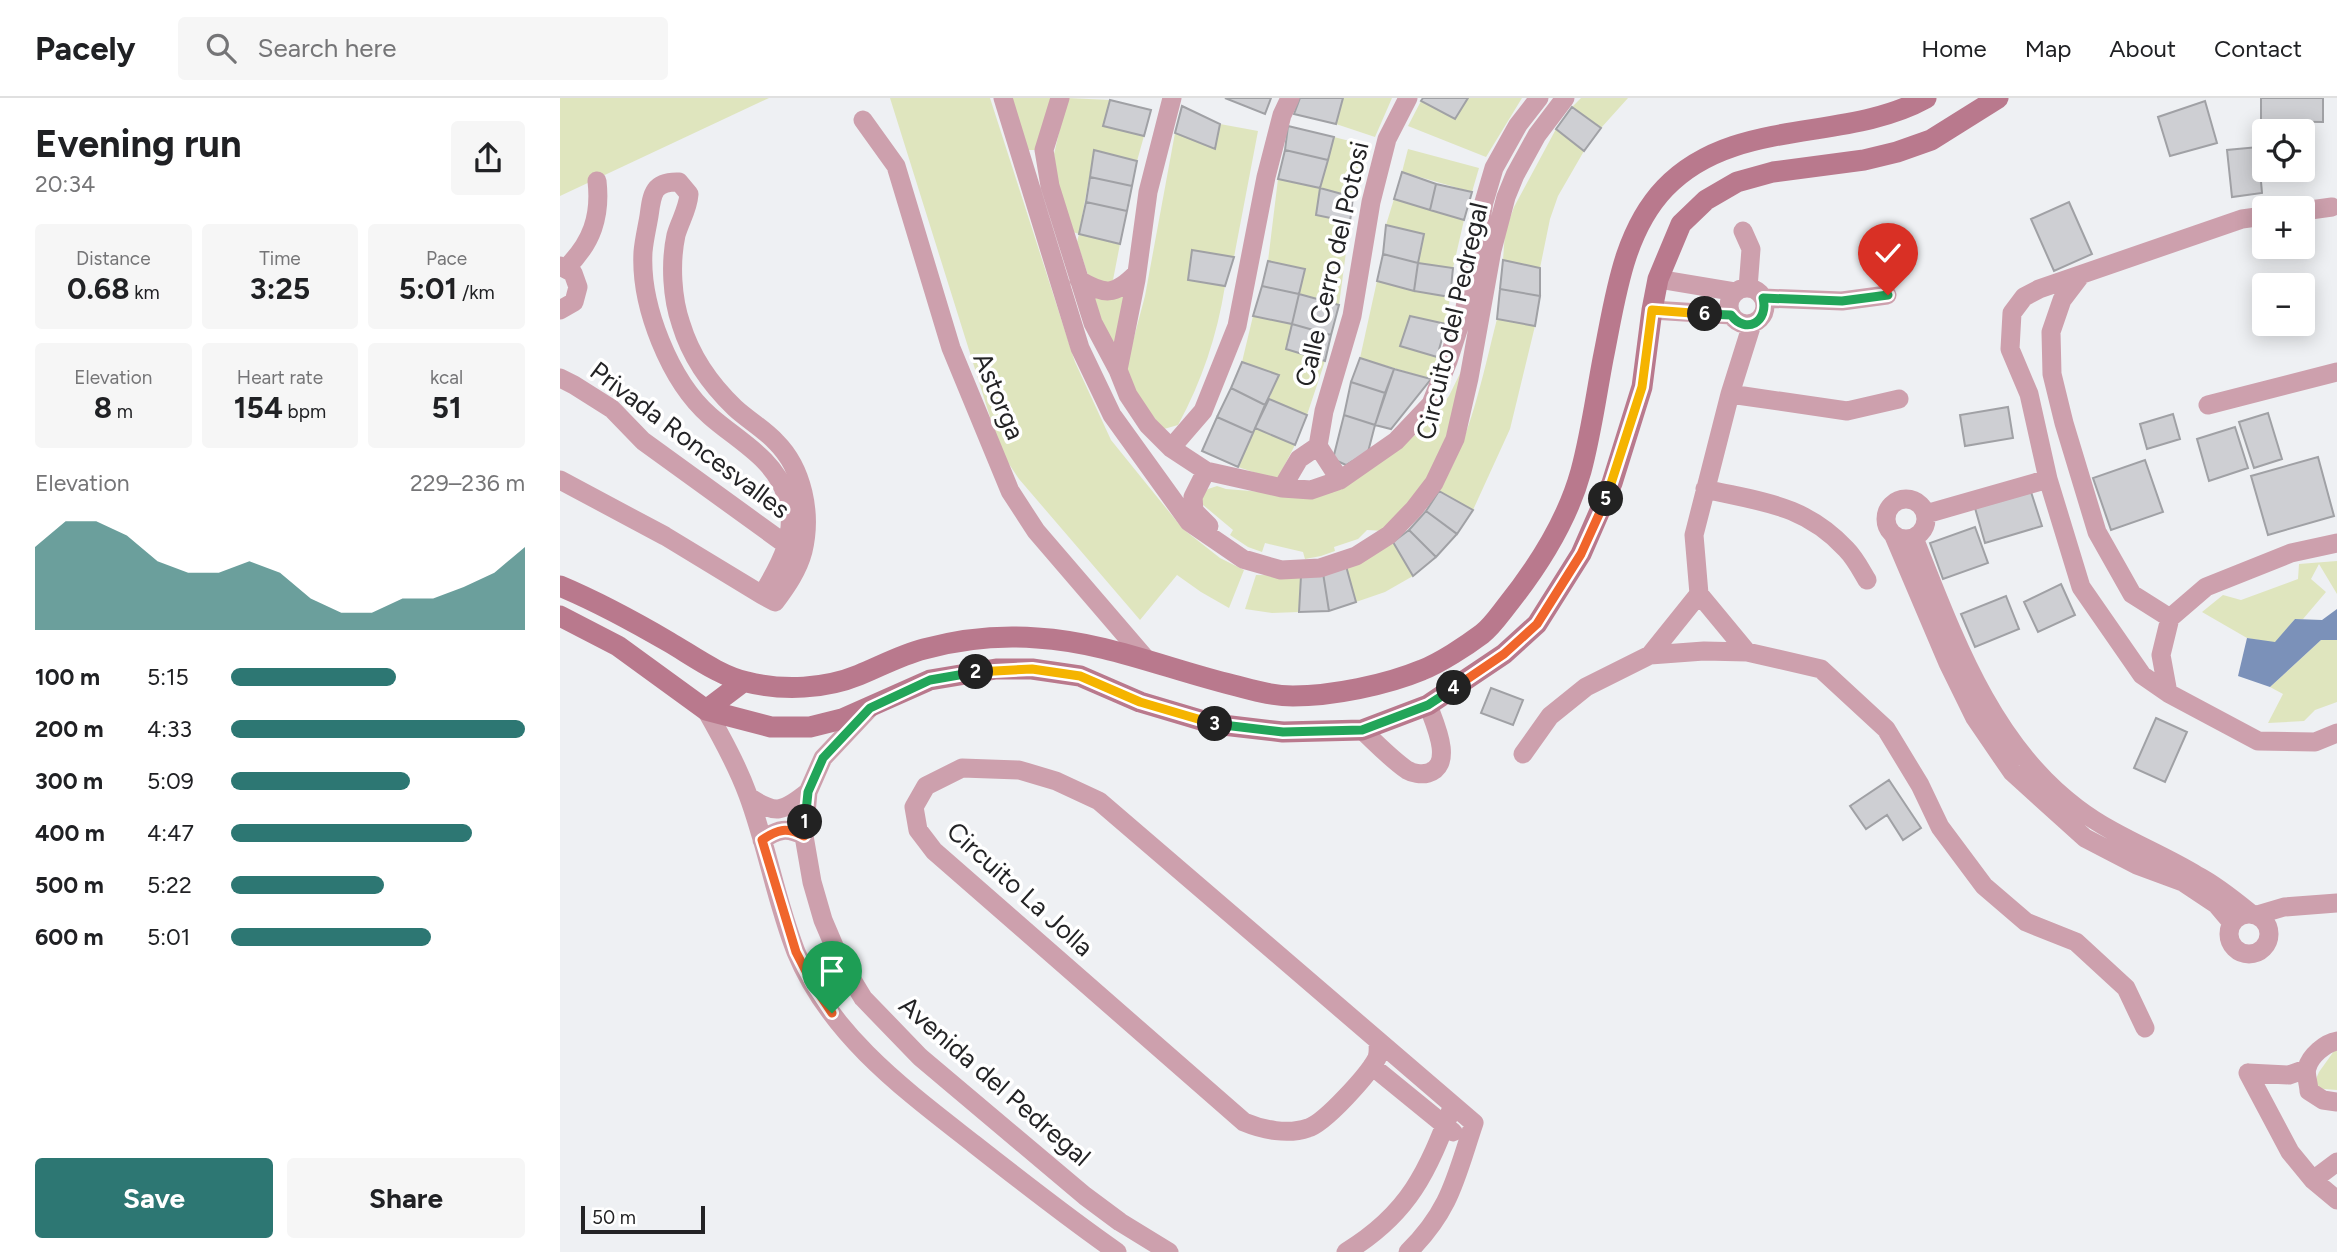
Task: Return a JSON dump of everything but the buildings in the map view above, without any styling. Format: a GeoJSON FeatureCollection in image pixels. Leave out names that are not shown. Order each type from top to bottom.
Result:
{"type":"FeatureCollection","features":[{"type":"Feature","properties":{"kind":"street","name":"Circuito del Pedregal"},"geometry":{"type":"LineString","coordinates":[[1003,98],[1080,348],[1112,415],[1189,523],[1243,559],[1281,570],[1320,568],[1356,556],[1389,535],[1434,483],[1455,439],[1492,250],[1506,197],[1537,135],[1565,98]]}},
{"type":"Feature","properties":{"kind":"street","name":"Circuito del Pedregal"},"geometry":{"type":"LineString","coordinates":[[1059,98],[1044,150],[1050,186],[1093,323],[1128,395],[1147,425],[1171,448],[1206,471],[1282,488],[1311,490],[1340,480],[1396,441],[1431,404],[1465,309],[1484,202],[1494,169],[1518,125],[1539,98]]}},
{"type":"Feature","properties":{"kind":"street"},"geometry":{"type":"LineString","coordinates":[[1118,370],[1136,277],[1148,192],[1172,98]]}},
{"type":"Feature","properties":{"kind":"street"},"geometry":{"type":"LineString","coordinates":[[1171,448],[1203,411],[1237,326],[1266,177],[1282,115],[1290,98]]}},
{"type":"Feature","properties":{"kind":"street","name":"Calle Cerro del Potosi"},"geometry":{"type":"LineString","coordinates":[[1318,446],[1324,411],[1352,316],[1371,202],[1387,139],[1408,98]]}},
{"type":"Feature","properties":{"kind":"street"},"geometry":{"type":"LineString","coordinates":[[560,586],[608,606],[743,682],[782,687],[831,684],[921,650],[953,642],[992,637],[1086,643],[1263,694],[1294,696],[1377,684],[1424,670],[1485,632],[1531,576],[1559,528],[1580,473],[1623,261],[1644,219],[1663,190],[1688,168],[1723,149],[1759,138],[1900,111],[1927,98]]}},
{"type":"Feature","properties":{"kind":"street"},"geometry":{"type":"LineString","coordinates":[[560,616],[618,646],[706,710],[771,727],[810,727],[842,719],[930,680],[996,669],[1032,669],[1080,676],[1140,702],[1214,724],[1283,732],[1362,730],[1428,705],[1504,654],[1537,624],[1581,554],[1612,483],[1642,387],[1658,279],[1681,224],[1706,200],[1738,181],[1773,172],[1864,160],[1897,152],[1931,141],[1997,98]]}},
{"type":"Feature","properties":{"kind":"street","name":"Astorga"},"geometry":{"type":"LineString","coordinates":[[863,120],[896,166],[951,348],[1010,491],[1037,531],[1146,659]]}},
{"type":"Feature","properties":{"kind":"street"},"geometry":{"type":"LineString","coordinates":[[560,310],[574,302],[579,287],[577,279],[563,267],[578,256],[594,228],[598,213],[597,181]]}},
{"type":"Feature","properties":{"kind":"street","name":"Privada Roncesvalles"},"geometry":{"type":"LineString","coordinates":[[667,182],[679,182],[689,194],[676,236],[673,281],[676,306],[690,348],[704,373],[735,408],[777,443],[790,461],[803,490],[806,522],[803,552],[795,571],[769,598],[788,546],[789,505],[779,479],[764,460],[708,415],[696,402],[673,365],[650,312],[643,253],[651,198],[660,185],[667,182]]}},
{"type":"Feature","properties":{"kind":"street"},"geometry":{"type":"LineString","coordinates":[[2315,210],[2335,208]]}},
{"type":"Feature","properties":{"kind":"street"},"geometry":{"type":"LineString","coordinates":[[2252,218],[2039,289],[2024,297],[2012,313],[2010,349],[2029,394],[2048,479],[2081,587],[2143,675],[2168,693],[2258,741],[2315,742],[2337,733]]}},
{"type":"Feature","properties":{"kind":"street"},"geometry":{"type":"LineString","coordinates":[[1743,230],[1751,249],[1749,293],[1765,310],[1752,324],[1730,394],[1694,535],[1699,594],[1747,652]]}},
{"type":"Feature","properties":{"kind":"street"},"geometry":{"type":"LineString","coordinates":[[2081,275],[2063,300],[2052,331],[2053,374],[2064,423],[2097,531],[2132,593],[2170,618]]}},
{"type":"Feature","properties":{"kind":"street"},"geometry":{"type":"LineString","coordinates":[[1079,280],[1098,291],[1111,292],[1136,277]]}},
{"type":"Feature","properties":{"kind":"street"},"geometry":{"type":"LineString","coordinates":[[1658,279],[1749,293],[1842,301],[1888,295]]}},
{"type":"Feature","properties":{"kind":"street"},"geometry":{"type":"LineString","coordinates":[[1731,315],[1729,302],[1749,293]]}},
{"type":"Feature","properties":{"kind":"street"},"geometry":{"type":"LineString","coordinates":[[1652,310],[1731,315],[1740,323],[1752,324]]}},
{"type":"Feature","properties":{"kind":"street"},"geometry":{"type":"LineString","coordinates":[[2208,405],[2337,372]]}},
{"type":"Feature","properties":{"kind":"street","name":"Privada Roncesvalles"},"geometry":{"type":"LineString","coordinates":[[560,378],[612,409],[643,441],[788,546]]}},
{"type":"Feature","properties":{"kind":"street"},"geometry":{"type":"LineString","coordinates":[[1730,394],[1847,411],[1899,399]]}},
{"type":"Feature","properties":{"kind":"street"},"geometry":{"type":"LineString","coordinates":[[1282,488],[1299,459],[1318,446],[1340,480]]}},
{"type":"Feature","properties":{"kind":"street"},"geometry":{"type":"LineString","coordinates":[[1206,471],[1193,497],[1194,510],[1212,528],[1248,551],[1299,559],[1356,556]]}},
{"type":"Feature","properties":{"kind":"street"},"geometry":{"type":"LineString","coordinates":[[1926,514],[2048,479]]}},
{"type":"Feature","properties":{"kind":"street"},"geometry":{"type":"LineString","coordinates":[[561,482],[666,536],[769,598]]}},
{"type":"Feature","properties":{"kind":"street"},"geometry":{"type":"LineString","coordinates":[[1705,489],[1789,508],[1822,526],[1848,550],[1867,580]]}},
{"type":"Feature","properties":{"kind":"street"},"geometry":{"type":"LineString","coordinates":[[1894,536],[1907,540],[1914,538],[1924,528],[1926,514],[1912,499],[1904,499],[1891,505],[1887,510],[1886,524],[1894,536],[1948,663],[1975,718],[2012,772],[2085,838],[2137,864],[2183,882],[2216,904],[2232,923]]}},
{"type":"Feature","properties":{"kind":"street"},"geometry":{"type":"LineString","coordinates":[[1914,538],[1957,645],[1995,716],[2027,763],[2077,808],[2140,847],[2198,875],[2253,914],[2267,924],[2269,931],[2266,944],[2255,953],[2248,954],[2236,948],[2230,936],[2232,923],[2237,918],[2253,914],[2284,907],[2337,903]]}},
{"type":"Feature","properties":{"kind":"street"},"geometry":{"type":"LineString","coordinates":[[2168,693],[2161,655],[2170,618],[2207,587],[2291,553],[2337,543]]}},
{"type":"Feature","properties":{"kind":"street"},"geometry":{"type":"LineString","coordinates":[[1650,655],[1699,594]]}},
{"type":"Feature","properties":{"kind":"street"},"geometry":{"type":"LineString","coordinates":[[1485,632],[1504,654]]}},
{"type":"Feature","properties":{"kind":"street"},"geometry":{"type":"LineString","coordinates":[[1523,754],[1550,716],[1586,687],[1650,655],[1704,651],[1747,652],[1821,669],[1886,729],[1920,785],[1940,827],[1984,886],[2026,922],[2076,942],[2126,988],[2145,1028]]}},
{"type":"Feature","properties":{"kind":"street"},"geometry":{"type":"LineString","coordinates":[[856,676],[870,708]]}},
{"type":"Feature","properties":{"kind":"street"},"geometry":{"type":"LineString","coordinates":[[706,710],[743,682]]}},
{"type":"Feature","properties":{"kind":"street"},"geometry":{"type":"LineString","coordinates":[[1362,730],[1408,771],[1426,774],[1434,770],[1441,759],[1441,743],[1428,705]]}},
{"type":"Feature","properties":{"kind":"street","name":"Avenida del Pedregal"},"geometry":{"type":"LineString","coordinates":[[870,708],[823,758],[808,792],[804,836],[812,882],[822,920],[840,960],[863,998],[920,1058],[1085,1196],[1169,1252]]}},
{"type":"Feature","properties":{"kind":"street"},"geometry":{"type":"LineString","coordinates":[[706,710],[734,758],[749,797],[796,952],[832,1013],[891,1079],[1068,1218],[1117,1252]]}},
{"type":"Feature","properties":{"kind":"street","name":"Circuito La Jolla"},"geometry":{"type":"LineString","coordinates":[[1378,1042],[1379,1054],[1372,1066],[1326,1117],[1309,1128],[1285,1131],[1261,1129],[1244,1122],[934,851],[918,830],[914,807],[926,786],[962,768],[1019,770],[1056,781],[1099,801],[1474,1123],[1467,1143]]}},
{"type":"Feature","properties":{"kind":"street"},"geometry":{"type":"LineString","coordinates":[[749,797],[764,807],[779,811],[791,806],[808,792]]}},
{"type":"Feature","properties":{"kind":"street"},"geometry":{"type":"LineString","coordinates":[[762,840],[782,829],[793,830],[804,836]]}},
{"type":"Feature","properties":{"kind":"street"},"geometry":{"type":"LineString","coordinates":[[2337,1041],[2328,1043],[2314,1056],[2306,1069],[2289,1075],[2248,1073],[2290,1152],[2313,1180],[2337,1200]]}},
{"type":"Feature","properties":{"kind":"street"},"geometry":{"type":"LineString","coordinates":[[1372,1066],[1467,1143],[1463,1163],[1447,1203],[1408,1252]]}},
{"type":"Feature","properties":{"kind":"street"},"geometry":{"type":"LineString","coordinates":[[2306,1069],[2309,1091],[2323,1100],[2337,1102]]}},
{"type":"Feature","properties":{"kind":"street"},"geometry":{"type":"LineString","coordinates":[[1346,1252],[1388,1222],[1406,1203],[1427,1169],[1453,1105]]}},
{"type":"Feature","properties":{"kind":"street"},"geometry":{"type":"LineString","coordinates":[[2313,1180],[2337,1162]]}},
{"type":"Feature","properties":{"kind":"street"},"geometry":{"type":"LineString","coordinates":[[1068,1218],[1085,1196]]}},
{"type":"Feature","properties":{"kind":"green space"},"geometry":{"type":"Polygon","coordinates":[[[560,98],[769,98],[560,196],[560,98]]]}},
{"type":"Feature","properties":{"kind":"green space"},"geometry":{"type":"Polygon","coordinates":[[[890,98],[990,98],[1075,362],[1111,440],[1183,529],[1220,558],[1244,570],[1229,608],[1177,575],[1140,620],[1019,479],[1001,452],[890,98]]]}},
{"type":"Feature","properties":{"kind":"green space"},"geometry":{"type":"Polygon","coordinates":[[[1003,98],[1060,98],[1044,150],[1019,150],[1003,98]]]}},
{"type":"Feature","properties":{"kind":"green space"},"geometry":{"type":"Polygon","coordinates":[[[1067,98],[1110,100],[1103,126],[1144,136],[1137,161],[1094,151],[1079,233],[1120,244],[1113,280],[1105,285],[1089,278],[1077,242],[1079,234],[1073,232],[1059,193],[1054,154],[1067,98]]]}},
{"type":"Feature","properties":{"kind":"green space"},"geometry":{"type":"Polygon","coordinates":[[[1343,98],[1392,98],[1375,137],[1336,124],[1343,98]]]}},
{"type":"Feature","properties":{"kind":"green space"},"geometry":{"type":"Polygon","coordinates":[[[1468,98],[1522,98],[1486,157],[1408,126],[1421,101],[1455,119],[1468,98]]]}},
{"type":"Feature","properties":{"kind":"green space"},"geometry":{"type":"Polygon","coordinates":[[[1581,98],[1628,98],[1601,128],[1572,107],[1581,98]]]}},
{"type":"Feature","properties":{"kind":"green space"},"geometry":{"type":"Polygon","coordinates":[[[1220,124],[1258,131],[1234,257],[1192,250],[1188,280],[1225,286],[1218,323],[1194,392],[1178,425],[1164,429],[1145,407],[1125,371],[1145,296],[1175,133],[1214,148],[1220,124]]]}},
{"type":"Feature","properties":{"kind":"green space"},"geometry":{"type":"Polygon","coordinates":[[[1556,129],[1584,151],[1558,196],[1550,219],[1540,268],[1503,260],[1505,232],[1514,207],[1556,129]]]}},
{"type":"Feature","properties":{"kind":"green space"},"geometry":{"type":"Polygon","coordinates":[[[1334,137],[1369,146],[1353,197],[1320,188],[1334,137]]]}},
{"type":"Feature","properties":{"kind":"green space"},"geometry":{"type":"Polygon","coordinates":[[[1408,149],[1479,168],[1472,192],[1402,172],[1408,149]]]}},
{"type":"Feature","properties":{"kind":"green space"},"geometry":{"type":"Polygon","coordinates":[[[1278,179],[1320,188],[1316,215],[1350,222],[1339,305],[1299,294],[1305,269],[1268,261],[1278,179]]]}},
{"type":"Feature","properties":{"kind":"green space"},"geometry":{"type":"Polygon","coordinates":[[[1394,199],[1464,220],[1453,268],[1418,263],[1424,234],[1386,225],[1394,199]]]}},
{"type":"Feature","properties":{"kind":"green space"},"geometry":{"type":"Polygon","coordinates":[[[1377,281],[1450,297],[1446,324],[1410,316],[1401,346],[1437,357],[1431,379],[1360,358],[1377,281]]]}},
{"type":"Feature","properties":{"kind":"green space"},"geometry":{"type":"Polygon","coordinates":[[[1129,282],[1118,369],[1082,284],[1129,282]]]}},
{"type":"Feature","properties":{"kind":"green space"},"geometry":{"type":"Polygon","coordinates":[[[1253,316],[1292,324],[1286,349],[1325,361],[1307,415],[1269,399],[1278,375],[1242,362],[1253,316]]]}},
{"type":"Feature","properties":{"kind":"green space"},"geometry":{"type":"Polygon","coordinates":[[[1497,319],[1535,326],[1510,429],[1473,510],[1439,491],[1467,428],[1497,319]]]}},
{"type":"Feature","properties":{"kind":"green space"},"geometry":{"type":"Polygon","coordinates":[[[1468,357],[1438,466],[1385,531],[1367,530],[1358,539],[1334,547],[1335,551],[1305,559],[1303,552],[1265,543],[1262,552],[1248,547],[1230,535],[1233,530],[1202,504],[1202,495],[1217,486],[1287,494],[1377,465],[1424,428],[1449,396],[1468,357]]]}},
{"type":"Feature","properties":{"kind":"green space"},"geometry":{"type":"Polygon","coordinates":[[[1255,428],[1295,445],[1277,480],[1238,467],[1255,428]]]}},
{"type":"Feature","properties":{"kind":"green space"},"geometry":{"type":"Polygon","coordinates":[[[1393,542],[1413,576],[1385,592],[1356,602],[1346,566],[1393,542]]]}},
{"type":"Feature","properties":{"kind":"green space"},"geometry":{"type":"Polygon","coordinates":[[[2337,561],[2337,594],[2319,564],[2311,579],[2326,592],[2303,619],[2295,619],[2275,643],[2247,638],[2202,612],[2223,595],[2241,600],[2298,579],[2299,564],[2337,561]]]}},
{"type":"Feature","properties":{"kind":"green space"},"geometry":{"type":"Polygon","coordinates":[[[1256,575],[1301,576],[1299,612],[1272,613],[1245,609],[1256,575]]]}},
{"type":"Feature","properties":{"kind":"green space"},"geometry":{"type":"Polygon","coordinates":[[[2321,640],[2337,640],[2337,702],[2315,710],[2304,721],[2268,723],[2283,694],[2270,687],[2321,640]]]}},
{"type":"Feature","properties":{"kind":"green space"},"geometry":{"type":"Polygon","coordinates":[[[2334,1051],[2337,1051],[2337,1090],[2312,1088],[2319,1072],[2334,1051]]]}},
{"type":"Feature","properties":{"kind":"water"},"geometry":{"type":"Polygon","coordinates":[[[2337,609],[2337,640],[2321,640],[2270,687],[2238,676],[2247,638],[2275,642],[2295,619],[2322,620],[2337,609]]]}},
{"type":"Feature","properties":{"kind":"route"},"geometry":{"type":"LineString","coordinates":[[832,1013],[796,952],[762,840],[782,829],[793,830],[804,836],[808,792],[823,758],[870,708],[930,680],[996,669],[1032,669],[1080,676],[1140,702],[1177,714],[1246,729],[1283,732],[1362,730],[1428,705],[1504,654],[1537,624],[1581,554],[1612,483],[1642,387],[1652,310],[1731,315],[1740,323],[1752,324],[1758,321],[1765,310],[1763,298],[1842,301],[1888,295]]}}]}
